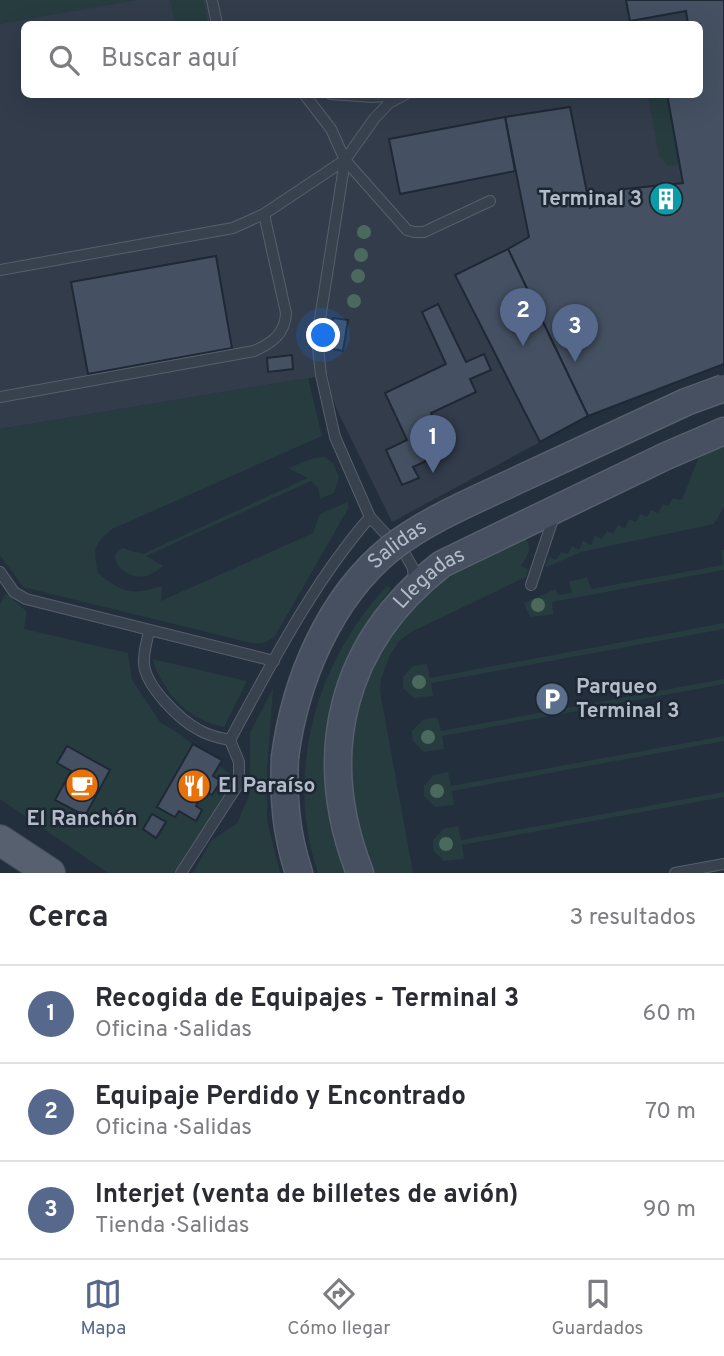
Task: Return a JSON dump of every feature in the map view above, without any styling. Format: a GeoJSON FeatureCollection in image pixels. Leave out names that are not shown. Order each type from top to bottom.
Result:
{"type":"FeatureCollection","features":[{"type":"Feature","properties":{"kind":"main road","name":"Salidas"},"geometry":{"type":"LineString","coordinates":[[299,873],[286,823],[284,790],[285,757],[297,698],[320,639],[361,578],[391,548],[442,516],[686,402],[724,388]]}},
{"type":"Feature","properties":{"kind":"main road","name":"Llegadas"},"geometry":{"type":"LineString","coordinates":[[360,873],[344,825],[337,775],[337,749],[346,697],[371,642],[391,614],[414,589],[430,563],[557,509],[724,431]]}},
{"type":"Feature","properties":{"kind":"main road"},"geometry":{"type":"LineString","coordinates":[[0,840],[50,873]]}},
{"type":"Feature","properties":{"kind":"lane"},"geometry":{"type":"LineString","coordinates":[[212,0],[216,21]]}},
{"type":"Feature","properties":{"kind":"lane"},"geometry":{"type":"LineString","coordinates":[[307,98],[331,129],[345,160],[401,225],[414,232],[424,232],[490,201]]}},
{"type":"Feature","properties":{"kind":"lane"},"geometry":{"type":"LineString","coordinates":[[1,271],[233,228],[264,214],[345,160],[374,119],[398,98]]}},
{"type":"Feature","properties":{"kind":"lane"},"geometry":{"type":"LineString","coordinates":[[345,160],[317,338],[321,375],[335,437],[370,517],[406,556],[413,568],[414,589]]}},
{"type":"Feature","properties":{"kind":"lane"},"geometry":{"type":"LineString","coordinates":[[0,397],[254,351],[269,345],[279,336],[286,323],[286,313],[264,214]]}},
{"type":"Feature","properties":{"kind":"lane"},"geometry":{"type":"LineString","coordinates":[[531,585],[557,509]]}},
{"type":"Feature","properties":{"kind":"lane"},"geometry":{"type":"LineString","coordinates":[[230,740],[274,661],[347,544],[370,517]]}},
{"type":"Feature","properties":{"kind":"lane"},"geometry":{"type":"LineString","coordinates":[[406,556],[430,563]]}},
{"type":"Feature","properties":{"kind":"lane"},"geometry":{"type":"LineString","coordinates":[[0,572],[14,592],[26,599],[274,661]]}},
{"type":"Feature","properties":{"kind":"lane"},"geometry":{"type":"LineString","coordinates":[[149,631],[143,662],[149,678],[163,700],[197,730],[230,740]]}},
{"type":"Feature","properties":{"kind":"lane"},"geometry":{"type":"LineString","coordinates":[[181,873],[239,783],[239,762],[230,740]]}},
{"type":"Feature","properties":{"kind":"lane"},"geometry":{"type":"LineString","coordinates":[[675,873],[724,864]]}},
{"type":"Feature","properties":{"kind":"shaded area"},"geometry":{"type":"Polygon","coordinates":[[[0,0],[724,0],[724,364],[588,416],[392,522],[337,410],[329,388],[328,375],[0,429],[0,0]]]}},
{"type":"Feature","properties":{"kind":"green space"},"geometry":{"type":"Polygon","coordinates":[[[0,0],[137,0],[0,24],[0,0]]]}},
{"type":"Feature","properties":{"kind":"green space"},"geometry":{"type":"Polygon","coordinates":[[[170,0],[203,0],[207,21],[174,21],[170,0]]]}},
{"type":"Feature","properties":{"kind":"green space"},"geometry":{"type":"Polygon","coordinates":[[[649,98],[668,98],[679,164],[668,166],[659,156],[649,98]]]}},
{"type":"Feature","properties":{"kind":"green space"},"geometry":{"type":"Polygon","coordinates":[[[308,378],[322,436],[112,529],[101,539],[95,553],[98,573],[107,580],[128,591],[143,591],[162,586],[161,601],[313,533],[320,514],[348,502],[348,509],[275,636],[269,641],[247,642],[23,587],[0,555],[0,429],[308,378]]]}},
{"type":"Feature","properties":{"kind":"green space"},"geometry":{"type":"Polygon","coordinates":[[[724,445],[724,507],[714,524],[581,552],[547,567],[545,565],[549,557],[556,560],[561,552],[568,554],[572,546],[579,550],[583,541],[591,545],[595,536],[602,539],[607,531],[613,534],[618,525],[625,528],[629,519],[636,522],[640,514],[647,517],[651,510],[658,513],[663,504],[669,506],[673,498],[682,500],[700,454],[724,445]]]}},
{"type":"Feature","properties":{"kind":"green space"},"geometry":{"type":"Polygon","coordinates":[[[325,457],[333,463],[339,477],[334,493],[320,499],[318,488],[311,481],[146,556],[163,566],[147,576],[131,575],[118,565],[115,555],[122,548],[143,554],[308,478],[288,468],[314,458],[325,457]]]}},
{"type":"Feature","properties":{"kind":"green space"},"geometry":{"type":"Polygon","coordinates":[[[525,538],[529,549],[521,566],[528,569],[526,577],[409,633],[399,641],[390,655],[381,679],[380,691],[413,873],[373,873],[360,835],[353,797],[352,759],[356,721],[366,685],[382,650],[404,618],[432,590],[465,567],[525,538]]]}},
{"type":"Feature","properties":{"kind":"green space"},"geometry":{"type":"Polygon","coordinates":[[[721,550],[724,550],[724,570],[552,602],[553,614],[530,617],[524,603],[556,589],[558,595],[572,593],[569,582],[587,577],[591,589],[723,565],[721,550]]]}},
{"type":"Feature","properties":{"kind":"green space"},"geometry":{"type":"Polygon","coordinates":[[[387,586],[391,589],[374,612],[346,663],[329,719],[325,747],[327,805],[345,873],[318,873],[308,835],[304,797],[306,758],[313,720],[325,683],[341,648],[362,616],[387,586]]]}},
{"type":"Feature","properties":{"kind":"green space"},"geometry":{"type":"Polygon","coordinates":[[[6,593],[27,612],[24,629],[128,653],[132,680],[160,722],[181,735],[236,779],[174,873],[108,873],[0,799],[0,604],[6,593]]]}},
{"type":"Feature","properties":{"kind":"green space"},"geometry":{"type":"Polygon","coordinates":[[[724,623],[724,629],[431,683],[433,696],[414,698],[403,688],[403,677],[413,666],[427,664],[430,678],[724,623]]]}},
{"type":"Feature","properties":{"kind":"green space"},"geometry":{"type":"Polygon","coordinates":[[[152,659],[247,681],[224,727],[199,718],[179,703],[163,683],[152,659]]]}},
{"type":"Feature","properties":{"kind":"green space"},"geometry":{"type":"Polygon","coordinates":[[[724,679],[724,684],[442,736],[444,749],[424,752],[413,741],[412,731],[423,720],[437,717],[441,731],[724,679]]]}},
{"type":"Feature","properties":{"kind":"green space"},"geometry":{"type":"Polygon","coordinates":[[[273,689],[267,770],[267,820],[280,873],[193,873],[211,841],[237,823],[250,794],[250,732],[273,689]]]}},
{"type":"Feature","properties":{"kind":"green space"},"geometry":{"type":"Polygon","coordinates":[[[724,736],[724,741],[452,791],[454,805],[435,807],[424,796],[424,786],[434,775],[448,772],[451,786],[724,736]]]}},
{"type":"Feature","properties":{"kind":"green space"},"geometry":{"type":"Polygon","coordinates":[[[724,792],[724,797],[462,845],[464,859],[444,861],[433,850],[433,840],[443,829],[458,826],[461,840],[724,792]]]}},
{"type":"Feature","properties":{"kind":"building","name":"Terminal 3"},"geometry":{"type":"Polygon","coordinates":[[[626,0],[724,0],[724,364],[588,416],[508,249],[529,237],[505,117],[570,107],[590,208],[625,189],[683,183],[668,98],[703,98],[703,21],[688,21],[686,11],[630,21],[626,0]]]}},
{"type":"Feature","properties":{"kind":"building"},"geometry":{"type":"Polygon","coordinates":[[[505,117],[515,171],[400,194],[389,139],[505,117]]]}},
{"type":"Feature","properties":{"kind":"building"},"geometry":{"type":"Polygon","coordinates":[[[508,249],[588,416],[540,442],[455,275],[508,249]]]}},
{"type":"Feature","properties":{"kind":"building"},"geometry":{"type":"Polygon","coordinates":[[[216,256],[232,348],[88,374],[71,282],[216,256]]]}},
{"type":"Feature","properties":{"kind":"building"},"geometry":{"type":"Polygon","coordinates":[[[438,304],[466,362],[484,354],[491,370],[470,379],[476,392],[431,413],[448,451],[413,467],[419,478],[402,485],[386,450],[407,440],[385,393],[446,364],[422,312],[438,304]]]}},
{"type":"Feature","properties":{"kind":"building"},"geometry":{"type":"Polygon","coordinates":[[[333,318],[348,320],[343,351],[328,348],[333,318]]]}},
{"type":"Feature","properties":{"kind":"building"},"geometry":{"type":"Polygon","coordinates":[[[292,355],[293,369],[268,372],[267,358],[292,355]]]}},
{"type":"Feature","properties":{"kind":"building","name":"El Paraíso"},"geometry":{"type":"Polygon","coordinates":[[[193,744],[222,760],[213,776],[221,781],[212,795],[204,791],[196,806],[202,810],[196,821],[179,811],[175,817],[157,807],[193,744]]]}},
{"type":"Feature","properties":{"kind":"building","name":"El Ranchón"},"geometry":{"type":"Polygon","coordinates":[[[67,746],[110,770],[85,816],[55,800],[71,771],[57,763],[67,746]]]}},
{"type":"Feature","properties":{"kind":"building"},"geometry":{"type":"Polygon","coordinates":[[[152,814],[166,822],[156,838],[143,829],[152,814]]]}},
{"type":"Feature","properties":{"kind":"place","name":"Terminal 3"},"geometry":{"type":"Point","coordinates":[666,199]}},
{"type":"Feature","properties":{"kind":"place","name":"Equipaje Perdido y Encontrado"},"geometry":{"type":"Point","coordinates":[523,346]}},
{"type":"Feature","properties":{"kind":"place","name":"Interjet (venta de billetes de avión)"},"geometry":{"type":"Point","coordinates":[575,362]}},
{"type":"Feature","properties":{"kind":"place","name":"Recogida de Equipajes - Terminal 3"},"geometry":{"type":"Point","coordinates":[433,473]}},
{"type":"Feature","properties":{"kind":"place","name":"Parqueo Terminal 3"},"geometry":{"type":"Point","coordinates":[552,699]}},
{"type":"Feature","properties":{"kind":"place","name":"El Ranchón"},"geometry":{"type":"Point","coordinates":[82,785]}},
{"type":"Feature","properties":{"kind":"place","name":"El Paraíso"},"geometry":{"type":"Point","coordinates":[194,786]}}]}
